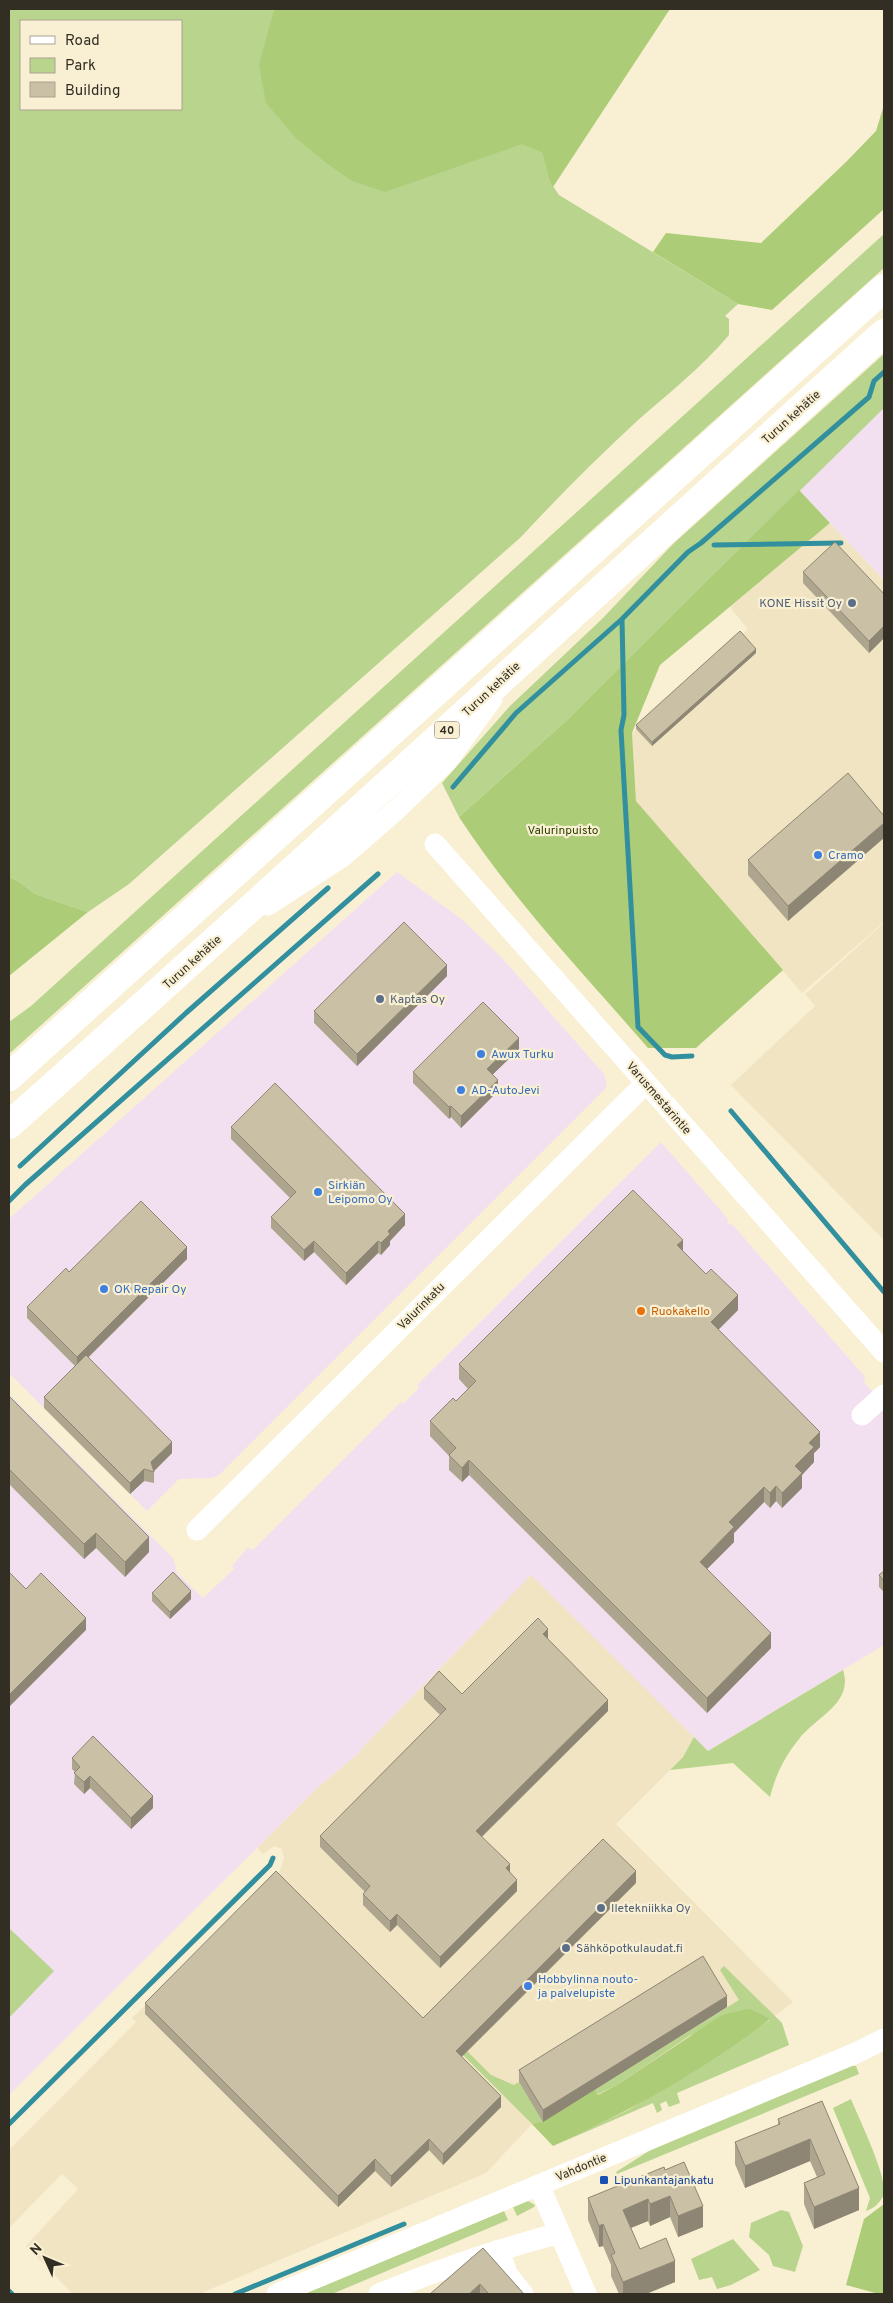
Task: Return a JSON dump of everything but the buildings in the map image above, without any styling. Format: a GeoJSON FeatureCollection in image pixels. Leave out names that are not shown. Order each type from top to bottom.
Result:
{"type":"FeatureCollection","features":[{"type":"Feature","properties":{"kind":"highway"},"geometry":{"type":"LineString","coordinates":[[9,1077],[884,288]]}},
{"type":"Feature","properties":{"kind":"highway","name":"Turun kehätie"},"geometry":{"type":"LineString","coordinates":[[9,1125],[228,931],[884,333]]}},
{"type":"Feature","properties":{"kind":"street"},"geometry":{"type":"LineString","coordinates":[[764,396],[787,421]]}},
{"type":"Feature","properties":{"kind":"street","name":"Varusmestarintie"},"geometry":{"type":"LineString","coordinates":[[436,844],[884,1352]]}},
{"type":"Feature","properties":{"kind":"street","name":"Valurinkatu"},"geometry":{"type":"LineString","coordinates":[[197,1530],[646,1083]]}},
{"type":"Feature","properties":{"kind":"street"},"geometry":{"type":"LineString","coordinates":[[862,1415],[884,1395]]}},
{"type":"Feature","properties":{"kind":"street","name":"Vahdontie"},"geometry":{"type":"LineString","coordinates":[[277,2294],[856,2053],[884,2039]]}},
{"type":"Feature","properties":{"kind":"street"},"geometry":{"type":"LineString","coordinates":[[539,2185],[586,2294]]}},
{"type":"Feature","properties":{"kind":"street"},"geometry":{"type":"LineString","coordinates":[[379,2294],[412,2288],[499,2250],[560,2233]]}},
{"type":"Feature","properties":{"kind":"street"},"geometry":{"type":"LineString","coordinates":[[499,2250],[507,2274],[523,2294]]}},
{"type":"Feature","properties":{"kind":"shaded area"},"geometry":{"type":"Polygon","coordinates":[[[884,408],[884,580],[799,490],[884,408]]]}},
{"type":"Feature","properties":{"kind":"shaded area","name":"Cramo"},"geometry":{"type":"Polygon","coordinates":[[[830,523],[884,580],[884,922],[802,993],[636,801],[632,733],[748,629],[730,607],[830,523]]]}},
{"type":"Feature","properties":{"kind":"shaded area"},"geometry":{"type":"Polygon","coordinates":[[[397,872],[464,921],[502,958],[604,1074],[607,1084],[605,1089],[219,1475],[212,1478],[179,1479],[147,1511],[9,1373],[9,1219],[397,872]]]}},
{"type":"Feature","properties":{"kind":"shaded area"},"geometry":{"type":"Polygon","coordinates":[[[884,923],[884,1240],[731,1085],[815,1006],[805,994],[884,923]]]}},
{"type":"Feature","properties":{"kind":"shaded area"},"geometry":{"type":"Polygon","coordinates":[[[661,1142],[728,1219],[727,1223],[733,1225],[865,1377],[864,1382],[884,1405],[884,1645],[708,1751],[531,1575],[359,1753],[316,1789],[9,2095],[9,1394],[171,1556],[177,1573],[203,1598],[234,1569],[232,1566],[248,1547],[253,1550],[401,1402],[403,1404],[419,1388],[417,1385],[661,1142]]]}},
{"type":"Feature","properties":{"kind":"shaded area"},"geometry":{"type":"Polygon","coordinates":[[[532,1574],[694,1737],[683,1757],[616,1824],[793,2002],[758,2029],[553,2146],[532,2124],[486,2173],[199,2294],[73,2294],[26,2246],[78,2189],[62,2174],[9,2228],[9,2150],[136,2022],[132,2018],[279,1873],[284,1858],[282,1849],[274,1846],[263,1854],[257,1848],[316,1789],[359,1753],[532,1574]]]}},
{"type":"Feature","properties":{"kind":"green space"},"geometry":{"type":"Polygon","coordinates":[[[9,9],[274,9],[271,22],[542,153],[549,180],[559,195],[738,304],[725,316],[729,319],[729,335],[719,347],[607,449],[521,537],[129,884],[88,912],[35,894],[18,881],[9,877],[9,9]]]}},
{"type":"Feature","properties":{"kind":"green space"},"geometry":{"type":"Polygon","coordinates":[[[274,9],[670,9],[553,187],[549,180],[542,153],[522,144],[385,192],[352,181],[325,162],[296,138],[266,103],[259,65],[274,9]]]}},
{"type":"Feature","properties":{"kind":"green space"},"geometry":{"type":"Polygon","coordinates":[[[884,105],[884,209],[772,310],[738,304],[653,252],[666,233],[761,243],[876,131],[884,105]]]}},
{"type":"Feature","properties":{"kind":"green space"},"geometry":{"type":"Polygon","coordinates":[[[884,234],[884,268],[9,1054],[9,1022],[31,1006],[884,234]]]}},
{"type":"Feature","properties":{"kind":"green space"},"geometry":{"type":"Polygon","coordinates":[[[884,354],[884,408],[566,721],[459,817],[442,783],[510,706],[602,619],[673,544],[884,354]]]}},
{"type":"Feature","properties":{"kind":"green space","name":"Valurinpuisto"},"geometry":{"type":"Polygon","coordinates":[[[799,490],[830,523],[660,665],[632,733],[636,801],[783,970],[696,1048],[648,1048],[525,907],[459,817],[566,721],[799,490]]]}},
{"type":"Feature","properties":{"kind":"green space"},"geometry":{"type":"Polygon","coordinates":[[[9,877],[18,881],[35,894],[88,912],[9,976],[9,877]]]}},
{"type":"Feature","properties":{"kind":"green space"},"geometry":{"type":"Polygon","coordinates":[[[843,1670],[845,1682],[843,1692],[838,1701],[832,1709],[806,1731],[794,1746],[785,1759],[770,1797],[733,1763],[670,1770],[683,1757],[694,1737],[708,1751],[843,1670]]]}},
{"type":"Feature","properties":{"kind":"green space"},"geometry":{"type":"Polygon","coordinates":[[[9,1928],[54,1971],[9,2018],[9,1928]]]}},
{"type":"Feature","properties":{"kind":"green space"},"geometry":{"type":"Polygon","coordinates":[[[724,1966],[782,2023],[789,2045],[677,2093],[680,2103],[669,2107],[666,2101],[660,2104],[662,2110],[657,2113],[653,2103],[553,2146],[630,2109],[770,2020],[751,2009],[747,2009],[689,2036],[617,2085],[598,2094],[595,2089],[739,2000],[720,1970],[724,1966]]]}},
{"type":"Feature","properties":{"kind":"green space"},"geometry":{"type":"Polygon","coordinates":[[[751,2009],[770,2019],[692,2073],[610,2119],[553,2146],[532,2124],[543,2121],[595,2089],[598,2095],[617,2085],[722,2015],[751,2009]]]}},
{"type":"Feature","properties":{"kind":"green space"},"geometry":{"type":"Polygon","coordinates":[[[467,2051],[491,2075],[514,2085],[519,2082],[543,2121],[532,2124],[463,2055],[467,2051]]]}},
{"type":"Feature","properties":{"kind":"green space"},"geometry":{"type":"Polygon","coordinates":[[[850,2066],[856,2066],[859,2074],[617,2174],[616,2172],[649,2151],[850,2066]]]}},
{"type":"Feature","properties":{"kind":"green space"},"geometry":{"type":"Polygon","coordinates":[[[851,2099],[878,2163],[884,2188],[880,2201],[866,2211],[870,2198],[833,2108],[851,2099]]]}},
{"type":"Feature","properties":{"kind":"green space"},"geometry":{"type":"Polygon","coordinates":[[[528,2201],[535,2205],[534,2207],[517,2216],[513,2207],[528,2201]]]}},
{"type":"Feature","properties":{"kind":"green space"},"geometry":{"type":"Polygon","coordinates":[[[884,2204],[884,2294],[879,2294],[846,2285],[864,2219],[884,2204]]]}},
{"type":"Feature","properties":{"kind":"green space"},"geometry":{"type":"Polygon","coordinates":[[[781,2210],[789,2212],[803,2246],[795,2272],[773,2266],[769,2255],[749,2237],[751,2223],[781,2210]]]}},
{"type":"Feature","properties":{"kind":"green space"},"geometry":{"type":"Polygon","coordinates":[[[504,2211],[508,2220],[332,2294],[304,2294],[504,2211]]]}},
{"type":"Feature","properties":{"kind":"green space"},"geometry":{"type":"Polygon","coordinates":[[[733,2239],[760,2270],[731,2285],[717,2289],[712,2277],[699,2280],[691,2259],[733,2239]]]}},
{"type":"Feature","properties":{"kind":"waterway"},"geometry":{"type":"LineString","coordinates":[[622,619],[688,552],[701,543],[869,397],[874,381],[884,372]]}},
{"type":"Feature","properties":{"kind":"waterway"},"geometry":{"type":"LineString","coordinates":[[714,545],[841,543]]}},
{"type":"Feature","properties":{"kind":"waterway"},"geometry":{"type":"LineString","coordinates":[[453,787],[516,713],[622,619],[624,715],[621,730],[638,1027],[665,1055],[672,1057],[692,1056]]}},
{"type":"Feature","properties":{"kind":"waterway"},"geometry":{"type":"LineString","coordinates":[[9,1201],[378,874]]}},
{"type":"Feature","properties":{"kind":"waterway"},"geometry":{"type":"LineString","coordinates":[[20,1166],[186,1013],[328,888]]}},
{"type":"Feature","properties":{"kind":"waterway"},"geometry":{"type":"LineString","coordinates":[[731,1111],[884,1292]]}},
{"type":"Feature","properties":{"kind":"waterway"},"geometry":{"type":"LineString","coordinates":[[9,2124],[270,1865],[273,1858]]}},
{"type":"Feature","properties":{"kind":"waterway"},"geometry":{"type":"LineString","coordinates":[[235,2294],[404,2224]]}},
{"type":"Feature","properties":{"kind":"waterway"},"geometry":{"type":"LineString","coordinates":[[9,2291],[12,2294]]}},
{"type":"Feature","properties":{"kind":"place","name":"KONE Hissit Oy"},"geometry":{"type":"Point","coordinates":[852,603]}},
{"type":"Feature","properties":{"kind":"place","name":"Cramo"},"geometry":{"type":"Point","coordinates":[818,855]}},
{"type":"Feature","properties":{"kind":"place","name":"Kaptas Oy"},"geometry":{"type":"Point","coordinates":[380,999]}},
{"type":"Feature","properties":{"kind":"place","name":"Awux Turku"},"geometry":{"type":"Point","coordinates":[481,1054]}},
{"type":"Feature","properties":{"kind":"place","name":"AD-AutoJevi"},"geometry":{"type":"Point","coordinates":[461,1090]}},
{"type":"Feature","properties":{"kind":"place","name":"Sirkiän Leipomo Oy"},"geometry":{"type":"Point","coordinates":[318,1192]}},
{"type":"Feature","properties":{"kind":"place","name":"OK Repair Oy"},"geometry":{"type":"Point","coordinates":[104,1289]}},
{"type":"Feature","properties":{"kind":"place","name":"Ruokakello"},"geometry":{"type":"Point","coordinates":[641,1311]}},
{"type":"Feature","properties":{"kind":"place","name":"Iletekniikka Oy"},"geometry":{"type":"Point","coordinates":[601,1908]}},
{"type":"Feature","properties":{"kind":"place","name":"Sähköpotkulaudat.fi"},"geometry":{"type":"Point","coordinates":[566,1948]}},
{"type":"Feature","properties":{"kind":"place","name":"Hobbylinna nouto- ja palvelupiste"},"geometry":{"type":"Point","coordinates":[528,1986]}},
{"type":"Feature","properties":{"kind":"place","name":"Lipunkantajankatu"},"geometry":{"type":"Point","coordinates":[604,2180]}}]}
